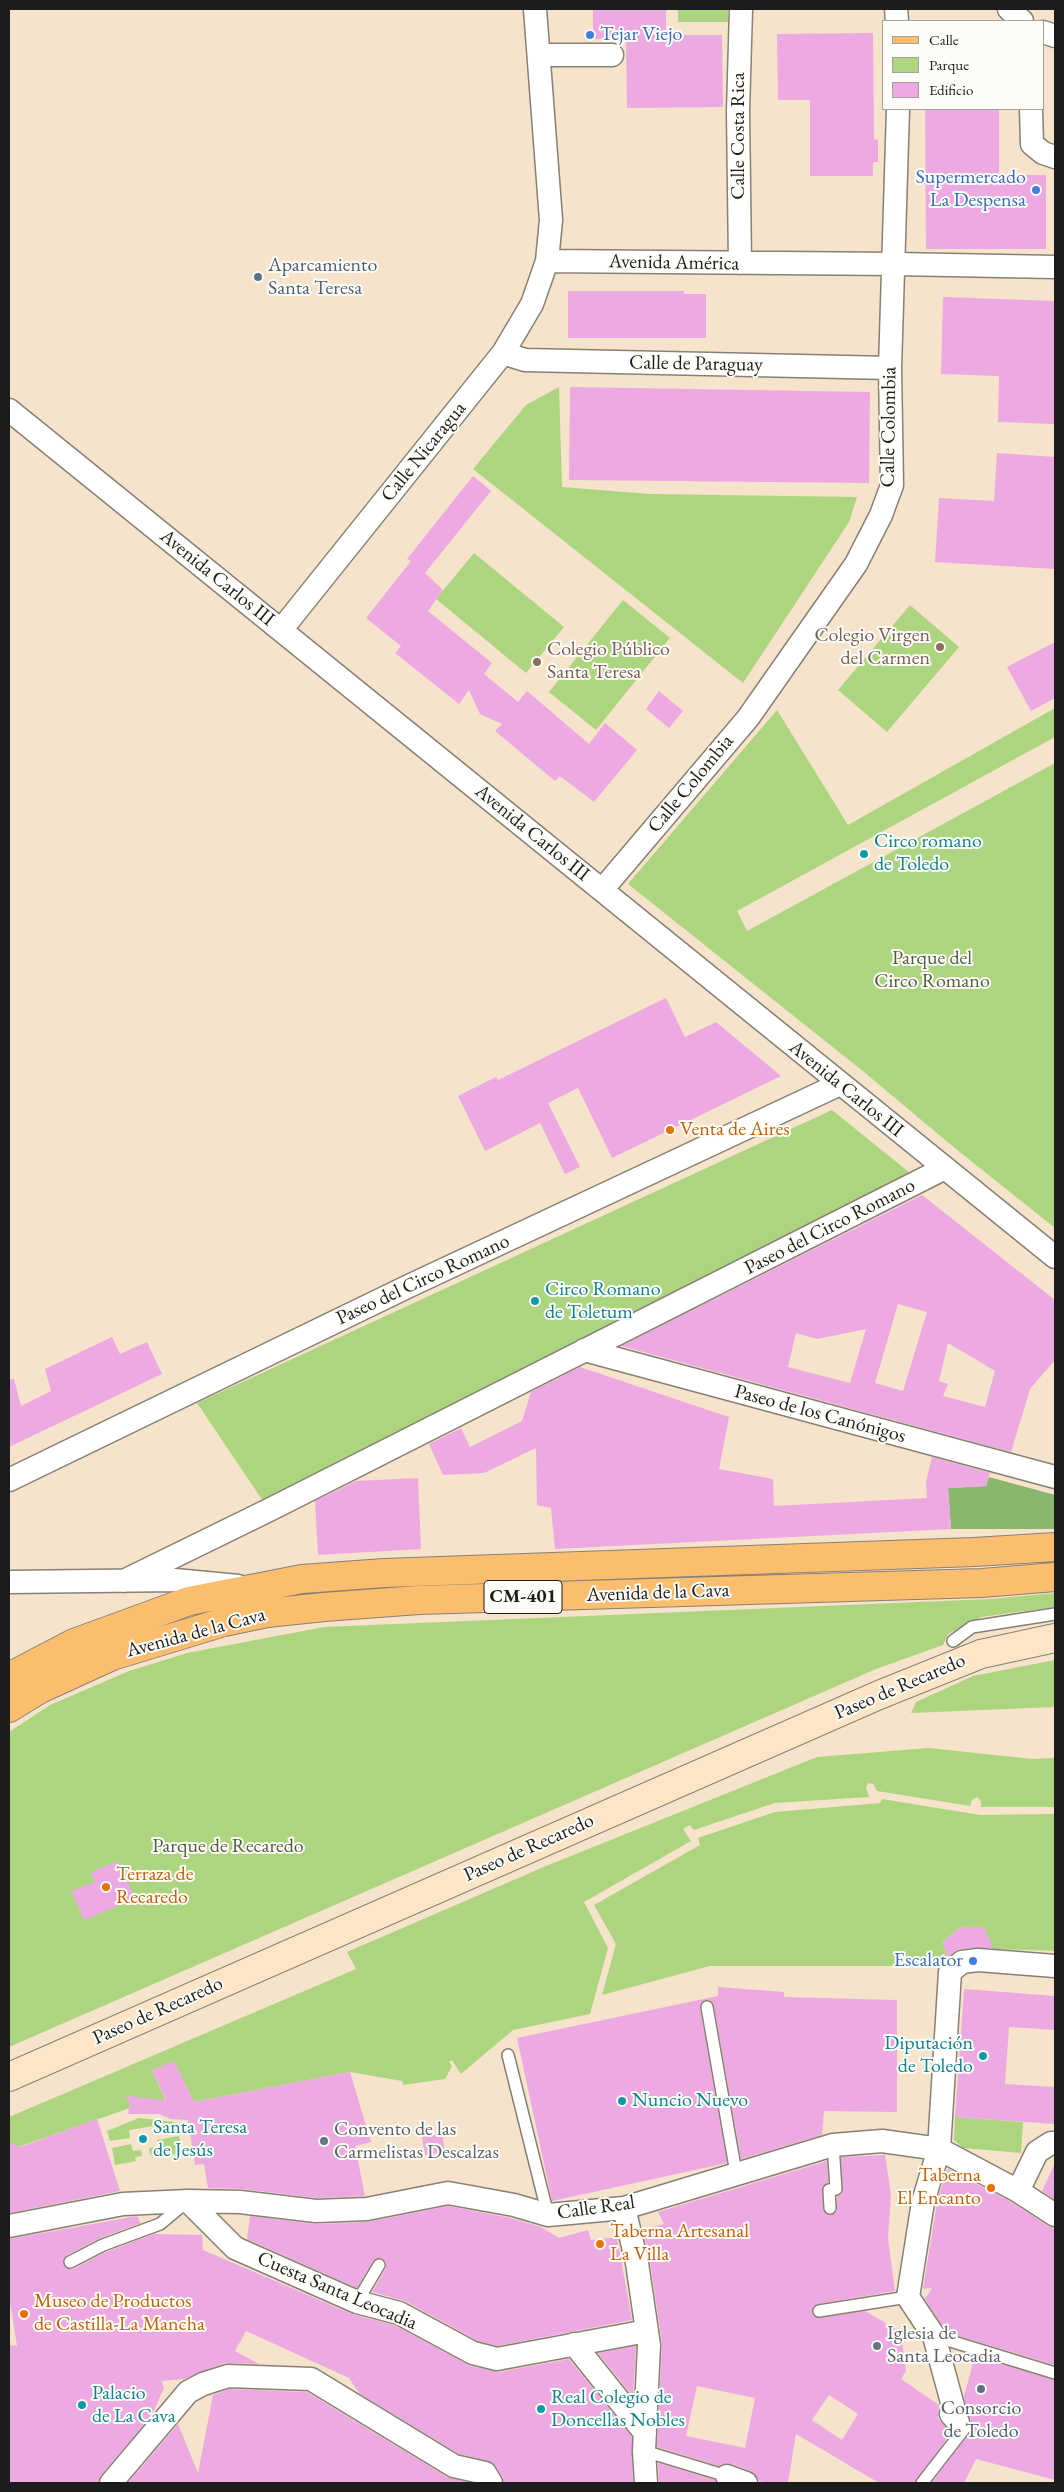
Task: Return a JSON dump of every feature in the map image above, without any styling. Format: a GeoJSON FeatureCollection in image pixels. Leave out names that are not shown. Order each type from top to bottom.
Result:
{"type":"FeatureCollection","features":[{"type":"Feature","properties":{"kind":"main road","name":"Avenida de la Cava"},"geometry":{"type":"LineString","coordinates":[[9,1677],[74,1643],[189,1601],[251,1587],[302,1580],[384,1573],[974,1552],[1055,1547]]}},
{"type":"Feature","properties":{"kind":"main road","name":"Avenida de la Cava"},"geometry":{"type":"LineString","coordinates":[[9,1708],[40,1689],[112,1656],[207,1627],[266,1613],[324,1606],[419,1600],[972,1583],[1055,1577]]}},
{"type":"Feature","properties":{"kind":"street"},"geometry":{"type":"LineString","coordinates":[[535,9],[551,220],[547,261]]}},
{"type":"Feature","properties":{"kind":"street","name":"Calle Costa Rica"},"geometry":{"type":"LineString","coordinates":[[740,264],[738,112],[741,9]]}},
{"type":"Feature","properties":{"kind":"street"},"geometry":{"type":"LineString","coordinates":[[1009,9],[1021,20]]}},
{"type":"Feature","properties":{"kind":"street"},"geometry":{"type":"LineString","coordinates":[[539,56],[612,55]]}},
{"type":"Feature","properties":{"kind":"street","name":"Calle Colombia"},"geometry":{"type":"LineString","coordinates":[[602,890],[748,718],[856,564],[881,515],[892,485],[890,368],[895,264],[898,110]]}},
{"type":"Feature","properties":{"kind":"street"},"geometry":{"type":"LineString","coordinates":[[1031,110],[1032,144],[1043,153],[1055,157]]}},
{"type":"Feature","properties":{"kind":"street","name":"Avenida América"},"geometry":{"type":"LineString","coordinates":[[547,261],[1055,267]]}},
{"type":"Feature","properties":{"kind":"street","name":"Calle Nicaragua"},"geometry":{"type":"LineString","coordinates":[[281,630],[503,353],[532,304],[547,261]]}},
{"type":"Feature","properties":{"kind":"street","name":"Calle de Paraguay"},"geometry":{"type":"LineString","coordinates":[[503,353],[525,360],[890,368]]}},
{"type":"Feature","properties":{"kind":"street","name":"Avenida Carlos III"},"geometry":{"type":"LineString","coordinates":[[9,410],[1055,1257]]}},
{"type":"Feature","properties":{"kind":"street","name":"Paseo del Circo Romano"},"geometry":{"type":"LineString","coordinates":[[9,1480],[408,1286],[840,1084]]}},
{"type":"Feature","properties":{"kind":"street","name":"Paseo del Circo Romano"},"geometry":{"type":"LineString","coordinates":[[124,1581],[271,1509],[945,1168]]}},
{"type":"Feature","properties":{"kind":"street","name":"Paseo de los Canónigos"},"geometry":{"type":"LineString","coordinates":[[584,1350],[1055,1477]]}},
{"type":"Feature","properties":{"kind":"street"},"geometry":{"type":"LineString","coordinates":[[9,1582],[175,1580],[251,1587]]}},
{"type":"Feature","properties":{"kind":"street","name":"Paseo de Recaredo"},"geometry":{"type":"LineString","coordinates":[[9,2077],[879,1695],[981,1654],[1055,1638]]}},
{"type":"Feature","properties":{"kind":"street"},"geometry":{"type":"LineString","coordinates":[[958,2422],[951,2414],[953,2406],[934,2336],[911,2301],[923,2202],[939,2149],[950,1972],[962,1962],[978,1960],[1055,1966]]}},
{"type":"Feature","properties":{"kind":"street","name":"Calle Real"},"geometry":{"type":"LineString","coordinates":[[9,2226],[123,2204],[188,2201],[240,2202],[316,2211],[367,2209],[448,2193],[514,2205],[548,2215],[624,2208],[736,2173],[833,2146],[882,2141],[939,2149]]}},
{"type":"Feature","properties":{"kind":"street"},"geometry":{"type":"LineString","coordinates":[[1018,2191],[1037,2152],[1050,2143],[1055,2143]]}},
{"type":"Feature","properties":{"kind":"street"},"geometry":{"type":"LineString","coordinates":[[939,2149],[1018,2191],[1055,2215]]}},
{"type":"Feature","properties":{"kind":"street","name":"Cuesta Santa Leocadia"},"geometry":{"type":"LineString","coordinates":[[188,2201],[234,2248],[358,2302],[399,2313],[473,2353],[497,2359],[647,2331]]}},
{"type":"Feature","properties":{"kind":"street"},"geometry":{"type":"LineString","coordinates":[[624,2208],[637,2263],[649,2345],[645,2442],[646,2483]]}},
{"type":"Feature","properties":{"kind":"street"},"geometry":{"type":"LineString","coordinates":[[574,2344],[645,2442]]}},
{"type":"Feature","properties":{"kind":"street"},"geometry":{"type":"LineString","coordinates":[[111,2483],[188,2392],[203,2384],[228,2376],[311,2379],[454,2466],[488,2478]]}},
{"type":"Feature","properties":{"kind":"lane"},"geometry":{"type":"LineString","coordinates":[[953,1641],[972,1627],[1055,1614]]}},
{"type":"Feature","properties":{"kind":"lane"},"geometry":{"type":"LineString","coordinates":[[707,2008],[736,2173]]}},
{"type":"Feature","properties":{"kind":"lane"},"geometry":{"type":"LineString","coordinates":[[508,2055],[548,2215]]}},
{"type":"Feature","properties":{"kind":"lane"},"geometry":{"type":"LineString","coordinates":[[830,2208],[829,2190],[836,2189],[833,2146]]}},
{"type":"Feature","properties":{"kind":"lane"},"geometry":{"type":"LineString","coordinates":[[70,2262],[104,2245],[160,2224],[188,2201]]}},
{"type":"Feature","properties":{"kind":"lane"},"geometry":{"type":"LineString","coordinates":[[358,2302],[379,2264]]}},
{"type":"Feature","properties":{"kind":"lane"},"geometry":{"type":"LineString","coordinates":[[819,2311],[911,2301]]}},
{"type":"Feature","properties":{"kind":"lane"},"geometry":{"type":"LineString","coordinates":[[934,2336],[1055,2373]]}},
{"type":"Feature","properties":{"kind":"lane"},"geometry":{"type":"LineString","coordinates":[[922,2483],[964,2429],[958,2422]]}},
{"type":"Feature","properties":{"kind":"lane"},"geometry":{"type":"LineString","coordinates":[[645,2442],[736,2480]]}},
{"type":"Feature","properties":{"kind":"green space"},"geometry":{"type":"Polygon","coordinates":[[[678,9],[728,9],[728,22],[678,22],[678,9]]]}},
{"type":"Feature","properties":{"kind":"green space"},"geometry":{"type":"Polygon","coordinates":[[[559,387],[562,487],[650,494],[857,497],[849,522],[743,683],[473,469],[526,405],[559,387]]]}},
{"type":"Feature","properties":{"kind":"green space"},"geometry":{"type":"Polygon","coordinates":[[[474,553],[564,627],[526,673],[436,599],[474,553]]]}},
{"type":"Feature","properties":{"kind":"green space"},"geometry":{"type":"Polygon","coordinates":[[[623,600],[670,638],[596,730],[549,692],[623,600]]]}},
{"type":"Feature","properties":{"kind":"green space"},"geometry":{"type":"Polygon","coordinates":[[[910,605],[959,647],[887,732],[838,690],[910,605]]]}},
{"type":"Feature","properties":{"kind":"green space","name":"Parque del Circo Romano"},"geometry":{"type":"Polygon","coordinates":[[[1055,708],[1055,737],[737,911],[747,931],[1055,763],[1055,1228],[864,1072],[628,884],[777,710],[848,825],[1055,708]]]}},
{"type":"Feature","properties":{"kind":"green space"},"geometry":{"type":"Polygon","coordinates":[[[832,1110],[910,1173],[265,1504],[197,1403],[832,1110]]]}},
{"type":"Feature","properties":{"kind":"green space"},"geometry":{"type":"Polygon","coordinates":[[[989,1477],[1055,1495],[1055,1529],[951,1529],[948,1488],[986,1486],[989,1477]]]}},
{"type":"Feature","properties":{"kind":"green space","name":"Parque de Recaredo"},"geometry":{"type":"Polygon","coordinates":[[[1055,1593],[1055,1607],[981,1617],[948,1634],[943,1645],[876,1669],[9,2047],[9,1732],[50,1705],[129,1671],[187,1653],[324,1627],[990,1599],[1055,1593]]]}},
{"type":"Feature","properties":{"kind":"green space"},"geometry":{"type":"Polygon","coordinates":[[[1055,1660],[1055,1707],[911,1713],[916,1702],[973,1676],[1055,1660]]]}},
{"type":"Feature","properties":{"kind":"green space"},"geometry":{"type":"Polygon","coordinates":[[[929,1748],[1032,1759],[1055,1758],[1055,1807],[981,1807],[981,1801],[977,1797],[972,1800],[970,1806],[877,1791],[873,1784],[868,1783],[866,1787],[869,1797],[775,1803],[694,1830],[690,1825],[683,1829],[691,1841],[584,1902],[608,1948],[590,2014],[513,2030],[461,2074],[452,2060],[449,2062],[452,2066],[445,2079],[403,2085],[402,2081],[350,2072],[194,2102],[174,2062],[152,2070],[171,2112],[135,2097],[130,2101],[130,2108],[15,2148],[9,2142],[9,2117],[356,1969],[347,1952],[546,1866],[817,1757],[929,1748]]]}},
{"type":"Feature","properties":{"kind":"green space"},"geometry":{"type":"Polygon","coordinates":[[[882,1799],[980,1815],[1055,1814],[1055,1951],[993,1949],[984,1929],[981,1927],[961,1927],[943,1941],[949,1962],[921,1966],[710,1966],[602,1995],[616,1944],[594,1905],[700,1845],[698,1838],[775,1812],[880,1803],[882,1799]]]}},
{"type":"Feature","properties":{"kind":"green space"},"geometry":{"type":"Polygon","coordinates":[[[955,2117],[1023,2122],[1021,2153],[963,2148],[954,2140],[955,2117]]]}},
{"type":"Feature","properties":{"kind":"green space"},"geometry":{"type":"Polygon","coordinates":[[[139,2118],[175,2122],[178,2131],[156,2134],[153,2126],[129,2130],[130,2138],[110,2141],[107,2131],[139,2118]]]}},
{"type":"Feature","properties":{"kind":"green space"},"geometry":{"type":"Polygon","coordinates":[[[179,2136],[182,2153],[159,2157],[158,2153],[150,2155],[149,2148],[158,2147],[157,2140],[179,2136]]]}},
{"type":"Feature","properties":{"kind":"green space"},"geometry":{"type":"Polygon","coordinates":[[[131,2144],[133,2151],[141,2150],[142,2156],[135,2157],[136,2161],[115,2165],[112,2148],[131,2144]]]}},
{"type":"Feature","properties":{"kind":"building"},"geometry":{"type":"Polygon","coordinates":[[[593,9],[666,9],[666,35],[722,35],[723,107],[627,108],[626,39],[593,39],[593,9]]]}},
{"type":"Feature","properties":{"kind":"building"},"geometry":{"type":"Polygon","coordinates":[[[873,33],[874,139],[878,140],[878,162],[873,162],[873,176],[810,176],[810,100],[778,100],[777,34],[873,33]]]}},
{"type":"Feature","properties":{"kind":"building"},"geometry":{"type":"Polygon","coordinates":[[[925,110],[999,110],[999,175],[1046,175],[1046,249],[926,249],[925,110]]]}},
{"type":"Feature","properties":{"kind":"building"},"geometry":{"type":"Polygon","coordinates":[[[568,291],[684,291],[684,294],[706,294],[706,338],[568,338],[568,291]]]}},
{"type":"Feature","properties":{"kind":"building"},"geometry":{"type":"Polygon","coordinates":[[[943,297],[1055,301],[1055,424],[998,422],[999,376],[941,374],[943,297]]]}},
{"type":"Feature","properties":{"kind":"building"},"geometry":{"type":"Polygon","coordinates":[[[570,387],[870,392],[869,483],[569,480],[570,387]]]}},
{"type":"Feature","properties":{"kind":"building"},"geometry":{"type":"Polygon","coordinates":[[[997,453],[1055,457],[1055,569],[935,562],[939,498],[994,501],[997,453]]]}},
{"type":"Feature","properties":{"kind":"building"},"geometry":{"type":"Polygon","coordinates":[[[473,476],[491,491],[425,573],[443,590],[428,611],[492,663],[484,674],[518,702],[527,691],[589,744],[605,723],[637,750],[594,802],[560,776],[555,781],[495,731],[502,724],[480,714],[469,690],[459,704],[395,653],[401,646],[366,618],[411,561],[407,559],[473,476]]]}},
{"type":"Feature","properties":{"kind":"building"},"geometry":{"type":"Polygon","coordinates":[[[1055,642],[1055,698],[1031,711],[1007,667],[1055,642]]]}},
{"type":"Feature","properties":{"kind":"building"},"geometry":{"type":"Polygon","coordinates":[[[659,691],[683,711],[669,728],[646,709],[659,691]]]}},
{"type":"Feature","properties":{"kind":"building"},"geometry":{"type":"Polygon","coordinates":[[[666,998],[685,1037],[716,1022],[781,1076],[612,1158],[578,1088],[548,1103],[580,1167],[565,1174],[540,1123],[485,1151],[458,1096],[496,1077],[498,1080],[666,998]]]}},
{"type":"Feature","properties":{"kind":"building"},"geometry":{"type":"Polygon","coordinates":[[[922,1195],[1055,1300],[1055,1360],[1030,1389],[1011,1452],[621,1346],[922,1195]],[[898,1304],[875,1383],[903,1391],[927,1312],[898,1304]],[[866,1329],[817,1339],[796,1333],[788,1367],[850,1383],[866,1329]],[[948,1343],[939,1381],[948,1384],[943,1396],[985,1407],[995,1371],[948,1343]]]}},
{"type":"Feature","properties":{"kind":"building"},"geometry":{"type":"Polygon","coordinates":[[[112,1337],[120,1354],[147,1342],[162,1374],[9,1447],[9,1379],[14,1379],[21,1406],[51,1391],[45,1369],[112,1337]]]}},
{"type":"Feature","properties":{"kind":"building"},"geometry":{"type":"Polygon","coordinates":[[[580,1367],[729,1417],[719,1469],[773,1479],[774,1506],[927,1498],[926,1482],[932,1457],[990,1473],[986,1486],[948,1488],[951,1529],[555,1549],[551,1508],[537,1505],[536,1448],[484,1473],[443,1475],[429,1444],[461,1428],[470,1447],[522,1421],[531,1392],[580,1367]]]}},
{"type":"Feature","properties":{"kind":"building"},"geometry":{"type":"Polygon","coordinates":[[[418,1478],[421,1549],[318,1555],[315,1501],[356,1481],[418,1478]]]}},
{"type":"Feature","properties":{"kind":"building","name":"Terraza de Recaredo"},"geometry":{"type":"Polygon","coordinates":[[[119,1861],[135,1899],[84,1920],[71,1891],[95,1882],[91,1872],[119,1861]]]}},
{"type":"Feature","properties":{"kind":"building"},"geometry":{"type":"Polygon","coordinates":[[[961,1927],[981,1927],[985,1929],[993,1948],[960,1949],[947,1957],[943,1941],[961,1927]]]}},
{"type":"Feature","properties":{"kind":"building"},"geometry":{"type":"Polygon","coordinates":[[[718,1987],[784,1992],[784,1997],[897,2000],[897,2112],[824,2111],[822,2135],[741,2159],[714,2006],[710,2000],[705,2000],[700,2004],[700,2008],[727,2163],[552,2201],[517,2038],[718,1996],[718,1987]]]}},
{"type":"Feature","properties":{"kind":"building","name":"Diputación de Toledo"},"geometry":{"type":"Polygon","coordinates":[[[964,1989],[1055,1996],[1055,2030],[1009,2027],[1005,2084],[1055,2087],[1055,2124],[955,2117],[964,1989]]]}},
{"type":"Feature","properties":{"kind":"building","name":"Convento de las Carmelistas Descalzas"},"geometry":{"type":"Polygon","coordinates":[[[174,2061],[194,2102],[350,2072],[371,2142],[355,2146],[365,2196],[317,2198],[242,2189],[208,2188],[204,2164],[195,2165],[188,2120],[171,2119],[159,2114],[128,2114],[130,2101],[126,2100],[127,2096],[166,2100],[152,2070],[174,2061]]]}},
{"type":"Feature","properties":{"kind":"building"},"geometry":{"type":"Polygon","coordinates":[[[97,2119],[120,2191],[9,2213],[9,2142],[20,2147],[97,2119]]]}},
{"type":"Feature","properties":{"kind":"building"},"geometry":{"type":"Polygon","coordinates":[[[442,2134],[445,2152],[425,2155],[422,2137],[442,2134]]]}},
{"type":"Feature","properties":{"kind":"building"},"geometry":{"type":"Polygon","coordinates":[[[885,2155],[891,2194],[888,2238],[895,2291],[818,2304],[814,2306],[812,2312],[814,2316],[820,2318],[865,2311],[901,2332],[906,2371],[901,2379],[939,2405],[938,2418],[951,2433],[915,2483],[879,2483],[796,2434],[788,2483],[759,2481],[751,2471],[732,2464],[719,2466],[657,2447],[662,2343],[650,2261],[643,2230],[664,2224],[658,2212],[827,2161],[828,2183],[822,2187],[823,2208],[826,2214],[831,2215],[837,2211],[837,2196],[841,2195],[843,2189],[841,2157],[885,2155]],[[697,2386],[686,2436],[745,2448],[755,2398],[697,2386]],[[829,2395],[812,2420],[842,2440],[858,2414],[829,2395]]]}},
{"type":"Feature","properties":{"kind":"building"},"geometry":{"type":"Polygon","coordinates":[[[1055,2163],[1055,2200],[1042,2191],[1055,2163]]]}},
{"type":"Feature","properties":{"kind":"building"},"geometry":{"type":"Polygon","coordinates":[[[948,2169],[1011,2202],[1048,2226],[1055,2228],[1055,2365],[946,2332],[925,2299],[932,2288],[923,2289],[938,2197],[948,2169]]]}},
{"type":"Feature","properties":{"kind":"building"},"geometry":{"type":"Polygon","coordinates":[[[448,2206],[511,2218],[541,2227],[559,2238],[588,2230],[591,2240],[617,2237],[632,2320],[497,2346],[478,2341],[405,2301],[372,2292],[386,2268],[386,2262],[382,2258],[373,2261],[357,2288],[247,2239],[250,2216],[315,2224],[368,2222],[448,2206]]]}},
{"type":"Feature","properties":{"kind":"building"},"geometry":{"type":"Polygon","coordinates":[[[137,2216],[141,2223],[100,2238],[67,2255],[63,2261],[64,2266],[73,2269],[106,2252],[154,2234],[202,2235],[203,2250],[352,2314],[394,2325],[470,2366],[499,2372],[569,2359],[632,2437],[633,2483],[504,2483],[502,2476],[492,2462],[459,2454],[360,2394],[349,2378],[246,2331],[235,2351],[259,2364],[224,2363],[184,2379],[162,2381],[164,2388],[152,2415],[101,2475],[98,2483],[9,2483],[9,2345],[17,2346],[9,2295],[9,2239],[137,2216]]]}},
{"type":"Feature","properties":{"kind":"building"},"geometry":{"type":"Polygon","coordinates":[[[636,2346],[633,2397],[598,2353],[636,2346]]]}},
{"type":"Feature","properties":{"kind":"building"},"geometry":{"type":"Polygon","coordinates":[[[975,2356],[1055,2380],[1055,2480],[976,2459],[964,2483],[931,2483],[971,2431],[971,2419],[965,2411],[964,2396],[975,2356]]]}},
{"type":"Feature","properties":{"kind":"building"},"geometry":{"type":"Polygon","coordinates":[[[230,2389],[307,2392],[447,2477],[471,2483],[128,2483],[178,2424],[198,2473],[213,2395],[230,2389]]]}},
{"type":"Feature","properties":{"kind":"building"},"geometry":{"type":"Polygon","coordinates":[[[658,2463],[715,2480],[716,2483],[659,2483],[658,2463]]]}},
{"type":"Feature","properties":{"kind":"place","name":"Tejar Viejo"},"geometry":{"type":"Point","coordinates":[590,35]}},
{"type":"Feature","properties":{"kind":"place","name":"Supermercado La Despensa"},"geometry":{"type":"Point","coordinates":[1036,190]}},
{"type":"Feature","properties":{"kind":"place","name":"Aparcamiento Santa Teresa"},"geometry":{"type":"Point","coordinates":[258,277]}},
{"type":"Feature","properties":{"kind":"place","name":"Colegio Virgen del Carmen"},"geometry":{"type":"Point","coordinates":[940,647]}},
{"type":"Feature","properties":{"kind":"place","name":"Colegio Público Santa Teresa"},"geometry":{"type":"Point","coordinates":[537,662]}},
{"type":"Feature","properties":{"kind":"place","name":"Circo romano de Toledo"},"geometry":{"type":"Point","coordinates":[864,854]}},
{"type":"Feature","properties":{"kind":"place","name":"Venta de Aires"},"geometry":{"type":"Point","coordinates":[670,1130]}},
{"type":"Feature","properties":{"kind":"place","name":"Circo Romano de Toletum"},"geometry":{"type":"Point","coordinates":[535,1301]}},
{"type":"Feature","properties":{"kind":"place","name":"Terraza de Recaredo"},"geometry":{"type":"Point","coordinates":[106,1887]}},
{"type":"Feature","properties":{"kind":"place","name":"Escalator"},"geometry":{"type":"Point","coordinates":[973,1961]}},
{"type":"Feature","properties":{"kind":"place","name":"Diputación de Toledo"},"geometry":{"type":"Point","coordinates":[983,2056]}},
{"type":"Feature","properties":{"kind":"place","name":"Nuncio Nuevo"},"geometry":{"type":"Point","coordinates":[622,2101]}},
{"type":"Feature","properties":{"kind":"place","name":"Santa Teresa de Jesús"},"geometry":{"type":"Point","coordinates":[143,2139]}},
{"type":"Feature","properties":{"kind":"place","name":"Convento de las Carmelistas Descalzas"},"geometry":{"type":"Point","coordinates":[324,2141]}},
{"type":"Feature","properties":{"kind":"place","name":"Taberna El Encanto"},"geometry":{"type":"Point","coordinates":[991,2188]}},
{"type":"Feature","properties":{"kind":"place","name":"Taberna Artesanal La Villa"},"geometry":{"type":"Point","coordinates":[600,2244]}},
{"type":"Feature","properties":{"kind":"place","name":"Museo de Productos de Castilla-La Mancha"},"geometry":{"type":"Point","coordinates":[24,2314]}},
{"type":"Feature","properties":{"kind":"place","name":"Iglesia de Santa Leocadia"},"geometry":{"type":"Point","coordinates":[877,2346]}},
{"type":"Feature","properties":{"kind":"place","name":"Consorcio de Toledo"},"geometry":{"type":"Point","coordinates":[981,2389]}},
{"type":"Feature","properties":{"kind":"place","name":"Palacio de La Cava"},"geometry":{"type":"Point","coordinates":[82,2405]}},
{"type":"Feature","properties":{"kind":"place","name":"Real Colegio de Doncellas Nobles"},"geometry":{"type":"Point","coordinates":[541,2409]}}]}
